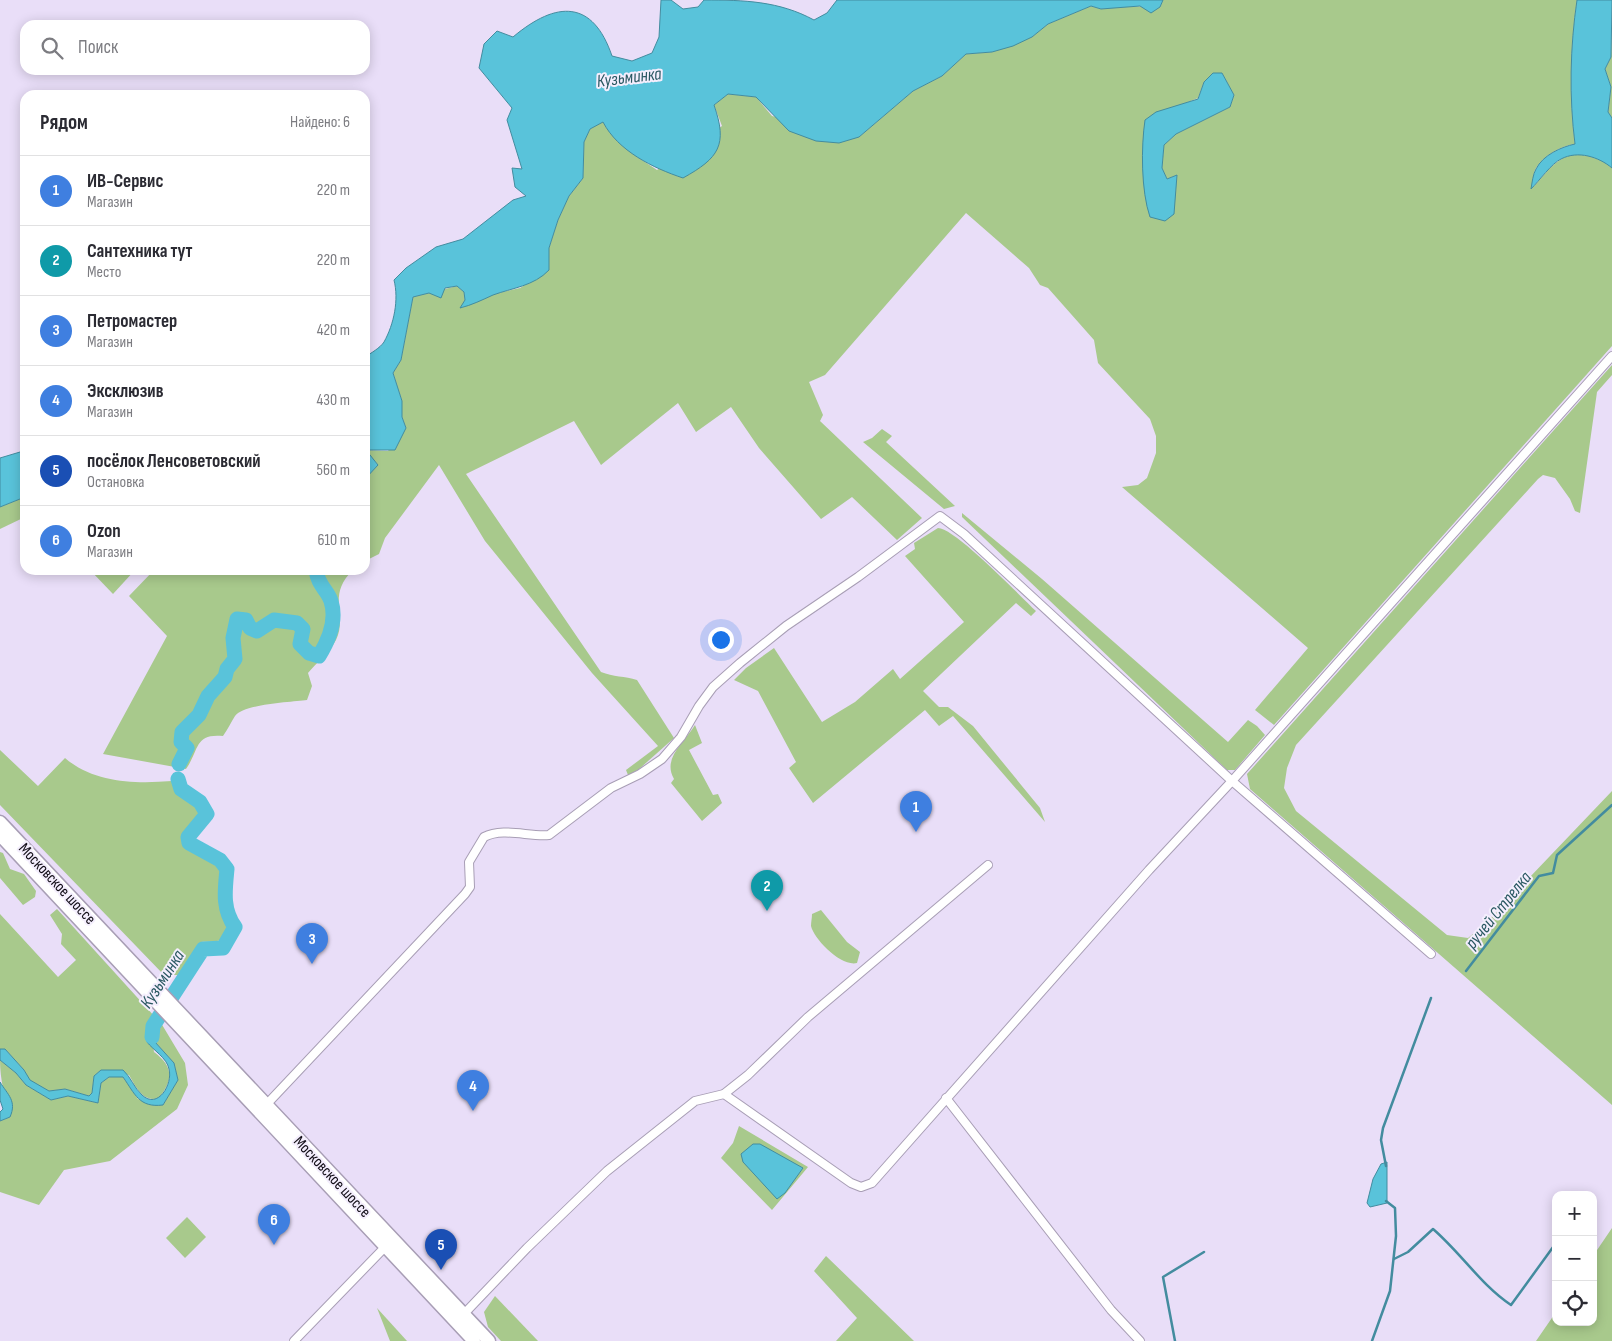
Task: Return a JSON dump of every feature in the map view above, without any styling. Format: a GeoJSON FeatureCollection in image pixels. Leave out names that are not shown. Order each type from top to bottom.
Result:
{"type":"FeatureCollection","features":[{"type":"Feature","properties":{"kind":"highway","name":"Московское шоссе"},"geometry":{"type":"LineString","coordinates":[[0,822],[153,992]]}},
{"type":"Feature","properties":{"kind":"highway","name":"Московское шоссе"},"geometry":{"type":"LineString","coordinates":[[0,835],[153,992]]}},
{"type":"Feature","properties":{"kind":"highway"},"geometry":{"type":"LineString","coordinates":[[153,992],[173,1013]]}},
{"type":"Feature","properties":{"kind":"highway","name":"Московское шоссе"},"geometry":{"type":"LineString","coordinates":[[173,1013],[266,1105],[389,1243]]}},
{"type":"Feature","properties":{"kind":"highway","name":"Московское шоссе"},"geometry":{"type":"LineString","coordinates":[[173,1013],[459,1318],[489,1341]]}},
{"type":"Feature","properties":{"kind":"highway","name":"Московское шоссе"},"geometry":{"type":"LineString","coordinates":[[459,1318],[474,1341]]}},
{"type":"Feature","properties":{"kind":"street"},"geometry":{"type":"LineString","coordinates":[[724,1094],[851,1184],[861,1187],[872,1183],[1144,875],[1232,781],[1612,356]]}},
{"type":"Feature","properties":{"kind":"street"},"geometry":{"type":"LineString","coordinates":[[266,1105],[465,894],[470,887],[469,862],[484,838],[501,832],[538,836],[549,835],[611,788],[652,767],[672,750],[713,687],[740,663],[786,626],[858,577],[940,516],[964,534],[1232,781],[1430,954]]}},
{"type":"Feature","properties":{"kind":"street"},"geometry":{"type":"LineString","coordinates":[[459,1318],[527,1248],[607,1171],[695,1100],[724,1094],[748,1075],[808,1017],[988,865]]}},
{"type":"Feature","properties":{"kind":"street"},"geometry":{"type":"LineString","coordinates":[[946,1098],[1111,1310],[1140,1341]]}},
{"type":"Feature","properties":{"kind":"street"},"geometry":{"type":"LineString","coordinates":[[294,1341],[389,1243]]}},
{"type":"Feature","properties":{"kind":"green space"},"geometry":{"type":"Polygon","coordinates":[[[1163,0],[1577,0],[1571,72],[1575,144],[1559,149],[1539,163],[1535,170],[1532,188],[1560,160],[1573,155],[1594,158],[1612,168],[1612,346],[1274,725],[1255,710],[1308,648],[1122,487],[1138,485],[1147,478],[1156,453],[1156,436],[1150,419],[1098,363],[1094,340],[1048,288],[1040,285],[1029,268],[966,213],[825,375],[809,382],[823,415],[820,421],[922,518],[897,540],[852,497],[821,519],[759,448],[731,407],[696,432],[678,403],[601,465],[574,421],[466,474],[601,672],[637,680],[674,738],[638,770],[628,775],[626,770],[658,746],[592,673],[485,541],[439,465],[385,538],[379,554],[370,558],[370,474],[378,465],[370,456],[370,450],[388,451],[406,428],[402,417],[402,401],[393,373],[401,360],[413,297],[457,286],[464,292],[465,300],[461,308],[494,294],[520,288],[549,270],[549,248],[558,220],[569,196],[583,178],[584,142],[590,129],[603,121],[620,143],[657,170],[722,126],[714,105],[728,94],[756,97],[772,116],[859,137],[913,91],[942,76],[966,54],[992,52],[1032,37],[1048,24],[1091,6],[1101,9],[1120,6],[1160,7],[1163,0]],[[1213,73],[1204,82],[1198,98],[1186,103],[1143,158],[1146,199],[1175,193],[1177,175],[1167,179],[1162,168],[1164,145],[1176,134],[1230,107],[1234,95],[1222,73],[1213,73]]]}},
{"type":"Feature","properties":{"kind":"green space"},"geometry":{"type":"Polygon","coordinates":[[[1612,23],[1612,118],[1608,112],[1611,87],[1605,69],[1611,57],[1612,23]]]}},
{"type":"Feature","properties":{"kind":"green space"},"geometry":{"type":"Polygon","coordinates":[[[1612,365],[1612,375],[1597,392],[1580,513],[1575,511],[1570,499],[1555,478],[1543,475],[1538,479],[1296,745],[1287,768],[1284,788],[1296,811],[1447,935],[1468,938],[1484,925],[1612,791],[1612,1105],[1250,789],[1247,774],[1612,365]]]}},
{"type":"Feature","properties":{"kind":"green space"},"geometry":{"type":"Polygon","coordinates":[[[882,429],[892,436],[886,442],[955,506],[944,509],[863,442],[872,438],[882,429]]]}},
{"type":"Feature","properties":{"kind":"green space"},"geometry":{"type":"Polygon","coordinates":[[[20,499],[20,519],[0,529],[0,507],[20,499]]]}},
{"type":"Feature","properties":{"kind":"green space"},"geometry":{"type":"Polygon","coordinates":[[[962,513],[1042,579],[1228,742],[1248,720],[1265,735],[1235,770],[1227,770],[962,517],[962,513]]]}},
{"type":"Feature","properties":{"kind":"green space"},"geometry":{"type":"Polygon","coordinates":[[[938,528],[946,531],[972,550],[1036,611],[1031,616],[1016,603],[923,691],[939,707],[948,707],[973,726],[1040,808],[1045,822],[953,716],[939,726],[925,710],[813,803],[789,768],[796,762],[758,691],[734,680],[746,668],[774,648],[822,722],[855,702],[893,669],[900,679],[964,622],[905,556],[915,549],[914,543],[938,528]]]}},
{"type":"Feature","properties":{"kind":"green space"},"geometry":{"type":"Polygon","coordinates":[[[95,575],[130,575],[113,594],[95,575]]]}},
{"type":"Feature","properties":{"kind":"green space"},"geometry":{"type":"Polygon","coordinates":[[[149,575],[349,575],[341,588],[339,597],[339,631],[333,645],[308,673],[312,686],[307,700],[257,706],[240,712],[235,716],[223,736],[207,737],[202,740],[186,769],[103,754],[167,636],[129,596],[149,575]]]}},
{"type":"Feature","properties":{"kind":"green space"},"geometry":{"type":"Polygon","coordinates":[[[695,725],[702,743],[689,750],[713,795],[718,794],[722,803],[702,821],[671,783],[674,779],[671,771],[672,757],[695,725]]]}},
{"type":"Feature","properties":{"kind":"green space"},"geometry":{"type":"Polygon","coordinates":[[[0,750],[38,786],[65,758],[89,773],[102,777],[130,782],[172,781],[179,793],[200,810],[185,834],[182,843],[220,867],[220,897],[229,928],[225,937],[219,941],[201,942],[179,975],[164,975],[0,805],[0,750]]]}},
{"type":"Feature","properties":{"kind":"green space"},"geometry":{"type":"Polygon","coordinates":[[[0,852],[3,853],[10,869],[24,874],[36,891],[35,897],[23,905],[0,878],[0,852]]]}},
{"type":"Feature","properties":{"kind":"green space"},"geometry":{"type":"Polygon","coordinates":[[[57,909],[155,1017],[150,1025],[154,1052],[165,1062],[169,1073],[167,1085],[159,1098],[153,1099],[144,1096],[137,1089],[129,1075],[101,1070],[94,1076],[92,1094],[89,1096],[65,1089],[49,1091],[29,1080],[24,1070],[5,1049],[0,1049],[0,914],[58,977],[76,960],[61,944],[62,934],[50,915],[57,909]]]}},
{"type":"Feature","properties":{"kind":"green space"},"geometry":{"type":"Polygon","coordinates":[[[821,910],[847,942],[860,952],[857,963],[843,961],[829,951],[817,938],[811,926],[812,914],[821,910]]]}},
{"type":"Feature","properties":{"kind":"green space"},"geometry":{"type":"Polygon","coordinates":[[[161,1023],[185,1063],[188,1085],[177,1109],[110,1161],[64,1170],[39,1205],[0,1192],[0,1121],[10,1117],[2,1082],[0,1060],[16,1073],[26,1085],[51,1100],[68,1096],[98,1103],[101,1083],[109,1077],[123,1077],[138,1099],[163,1105],[178,1080],[174,1063],[155,1042],[156,1028],[161,1023]]]}},
{"type":"Feature","properties":{"kind":"green space"},"geometry":{"type":"Polygon","coordinates":[[[739,1126],[808,1167],[772,1210],[721,1158],[733,1143],[739,1126]]]}},
{"type":"Feature","properties":{"kind":"green space"},"geometry":{"type":"Polygon","coordinates":[[[187,1217],[206,1237],[185,1258],[166,1238],[187,1217]]]}},
{"type":"Feature","properties":{"kind":"green space"},"geometry":{"type":"Polygon","coordinates":[[[1612,1228],[1612,1341],[1536,1341],[1552,1318],[1552,1326],[1597,1326],[1597,1250],[1612,1228]]]}},
{"type":"Feature","properties":{"kind":"green space"},"geometry":{"type":"Polygon","coordinates":[[[826,1256],[914,1341],[836,1341],[857,1318],[814,1271],[826,1256]]]}},
{"type":"Feature","properties":{"kind":"green space"},"geometry":{"type":"Polygon","coordinates":[[[495,1296],[538,1341],[501,1341],[488,1327],[484,1312],[495,1296]]]}},
{"type":"Feature","properties":{"kind":"green space"},"geometry":{"type":"Polygon","coordinates":[[[377,1308],[407,1341],[390,1341],[377,1308]]]}},
{"type":"Feature","properties":{"kind":"water"},"geometry":{"type":"Polygon","coordinates":[[[661,0],[671,0],[683,9],[698,7],[704,0],[733,0],[761,3],[788,9],[814,20],[827,13],[837,0],[1163,0],[1160,7],[1151,13],[1140,6],[1101,9],[1091,6],[1048,24],[1032,37],[1013,46],[992,52],[966,54],[942,76],[913,91],[859,137],[839,143],[816,141],[789,131],[756,97],[728,94],[714,105],[720,130],[720,140],[717,149],[705,164],[683,178],[648,164],[627,150],[618,142],[603,122],[590,129],[584,142],[583,178],[569,196],[558,220],[549,248],[549,270],[537,280],[523,286],[460,308],[465,300],[464,292],[457,286],[445,288],[441,298],[429,293],[413,297],[401,360],[393,373],[402,401],[402,417],[406,428],[395,450],[370,450],[370,354],[384,342],[388,335],[396,304],[394,280],[406,268],[436,247],[463,239],[513,200],[526,196],[515,187],[512,168],[522,169],[507,120],[512,108],[479,68],[484,44],[497,31],[513,37],[544,16],[559,12],[572,12],[584,16],[595,24],[612,56],[632,61],[652,53],[659,37],[661,0]]]}},
{"type":"Feature","properties":{"kind":"water"},"geometry":{"type":"Polygon","coordinates":[[[1577,0],[1612,0],[1611,57],[1605,69],[1611,87],[1608,112],[1612,118],[1612,168],[1588,156],[1568,156],[1554,164],[1531,189],[1535,171],[1539,164],[1558,150],[1575,144],[1571,72],[1577,0]]]}},
{"type":"Feature","properties":{"kind":"water"},"geometry":{"type":"Polygon","coordinates":[[[1213,73],[1222,73],[1234,95],[1230,107],[1176,134],[1164,145],[1162,168],[1167,179],[1177,175],[1174,214],[1165,221],[1150,217],[1145,195],[1143,169],[1145,120],[1156,112],[1198,99],[1204,82],[1213,73]]]}},
{"type":"Feature","properties":{"kind":"water"},"geometry":{"type":"Polygon","coordinates":[[[20,452],[20,499],[0,507],[0,458],[20,452]]]}},
{"type":"Feature","properties":{"kind":"water"},"geometry":{"type":"Polygon","coordinates":[[[370,455],[378,465],[370,474],[370,455]]]}},
{"type":"Feature","properties":{"kind":"water"},"geometry":{"type":"Polygon","coordinates":[[[155,1017],[161,1023],[156,1029],[155,1042],[174,1063],[178,1080],[163,1105],[143,1102],[123,1077],[109,1077],[101,1083],[98,1103],[68,1096],[51,1100],[26,1085],[16,1073],[0,1060],[0,1049],[5,1049],[24,1070],[30,1080],[49,1091],[65,1089],[89,1096],[92,1093],[94,1076],[101,1070],[123,1070],[142,1095],[148,1099],[154,1099],[163,1093],[169,1082],[170,1075],[166,1061],[147,1042],[150,1025],[155,1017]]]}},
{"type":"Feature","properties":{"kind":"water"},"geometry":{"type":"Polygon","coordinates":[[[0,1082],[11,1098],[13,1107],[10,1117],[0,1121],[0,1112],[3,1109],[0,1100],[0,1082]]]}},
{"type":"Feature","properties":{"kind":"water"},"geometry":{"type":"Polygon","coordinates":[[[753,1144],[760,1144],[803,1168],[785,1193],[777,1199],[743,1162],[741,1154],[753,1144]]]}},
{"type":"Feature","properties":{"kind":"water"},"geometry":{"type":"Polygon","coordinates":[[[1387,1162],[1387,1203],[1370,1207],[1367,1203],[1373,1179],[1381,1164],[1387,1162]]]}},
{"type":"Feature","properties":{"kind":"waterway","name":"Кузьминка"},"geometry":{"type":"LineString","coordinates":[[179,764],[187,748],[181,742],[182,732],[199,715],[208,696],[225,677],[227,669],[235,659],[233,638],[237,619],[246,620],[250,628],[257,631],[274,620],[297,623],[303,629],[300,644],[309,653],[319,656],[329,637],[333,608],[318,575]]}},
{"type":"Feature","properties":{"kind":"waterway","name":"Кузьминка"},"geometry":{"type":"LineString","coordinates":[[152,1037],[153,1026],[203,949],[223,948],[235,927],[226,906],[227,869],[220,860],[189,843],[188,837],[207,814],[200,802],[181,789],[178,779]]}},
{"type":"Feature","properties":{"kind":"waterway","name":"ручей Стрелка"},"geometry":{"type":"LineString","coordinates":[[1466,971],[1539,876],[1553,873],[1557,855],[1612,805]]}},
{"type":"Feature","properties":{"kind":"waterway"},"geometry":{"type":"LineString","coordinates":[[1386,1166],[1381,1140],[1383,1128],[1431,998]]}},
{"type":"Feature","properties":{"kind":"waterway"},"geometry":{"type":"LineString","coordinates":[[1372,1341],[1390,1291],[1396,1236],[1395,1208],[1386,1201]]}},
{"type":"Feature","properties":{"kind":"waterway"},"geometry":{"type":"LineString","coordinates":[[1394,1259],[1408,1252],[1433,1229],[1490,1288],[1511,1305],[1552,1249]]}},
{"type":"Feature","properties":{"kind":"waterway"},"geometry":{"type":"LineString","coordinates":[[1175,1341],[1163,1277],[1204,1252]]}},
{"type":"Feature","properties":{"kind":"place","name":"ИВ-Сервис"},"geometry":{"type":"Point","coordinates":[916,832]}},
{"type":"Feature","properties":{"kind":"place","name":"Сантехника тут"},"geometry":{"type":"Point","coordinates":[767,911]}},
{"type":"Feature","properties":{"kind":"place","name":"Петромастер"},"geometry":{"type":"Point","coordinates":[312,964]}},
{"type":"Feature","properties":{"kind":"place","name":"Эксклюзив"},"geometry":{"type":"Point","coordinates":[473,1111]}},
{"type":"Feature","properties":{"kind":"place","name":"Ozon"},"geometry":{"type":"Point","coordinates":[274,1245]}},
{"type":"Feature","properties":{"kind":"place","name":"посёлок Ленсоветовский"},"geometry":{"type":"Point","coordinates":[441,1270]}}]}
